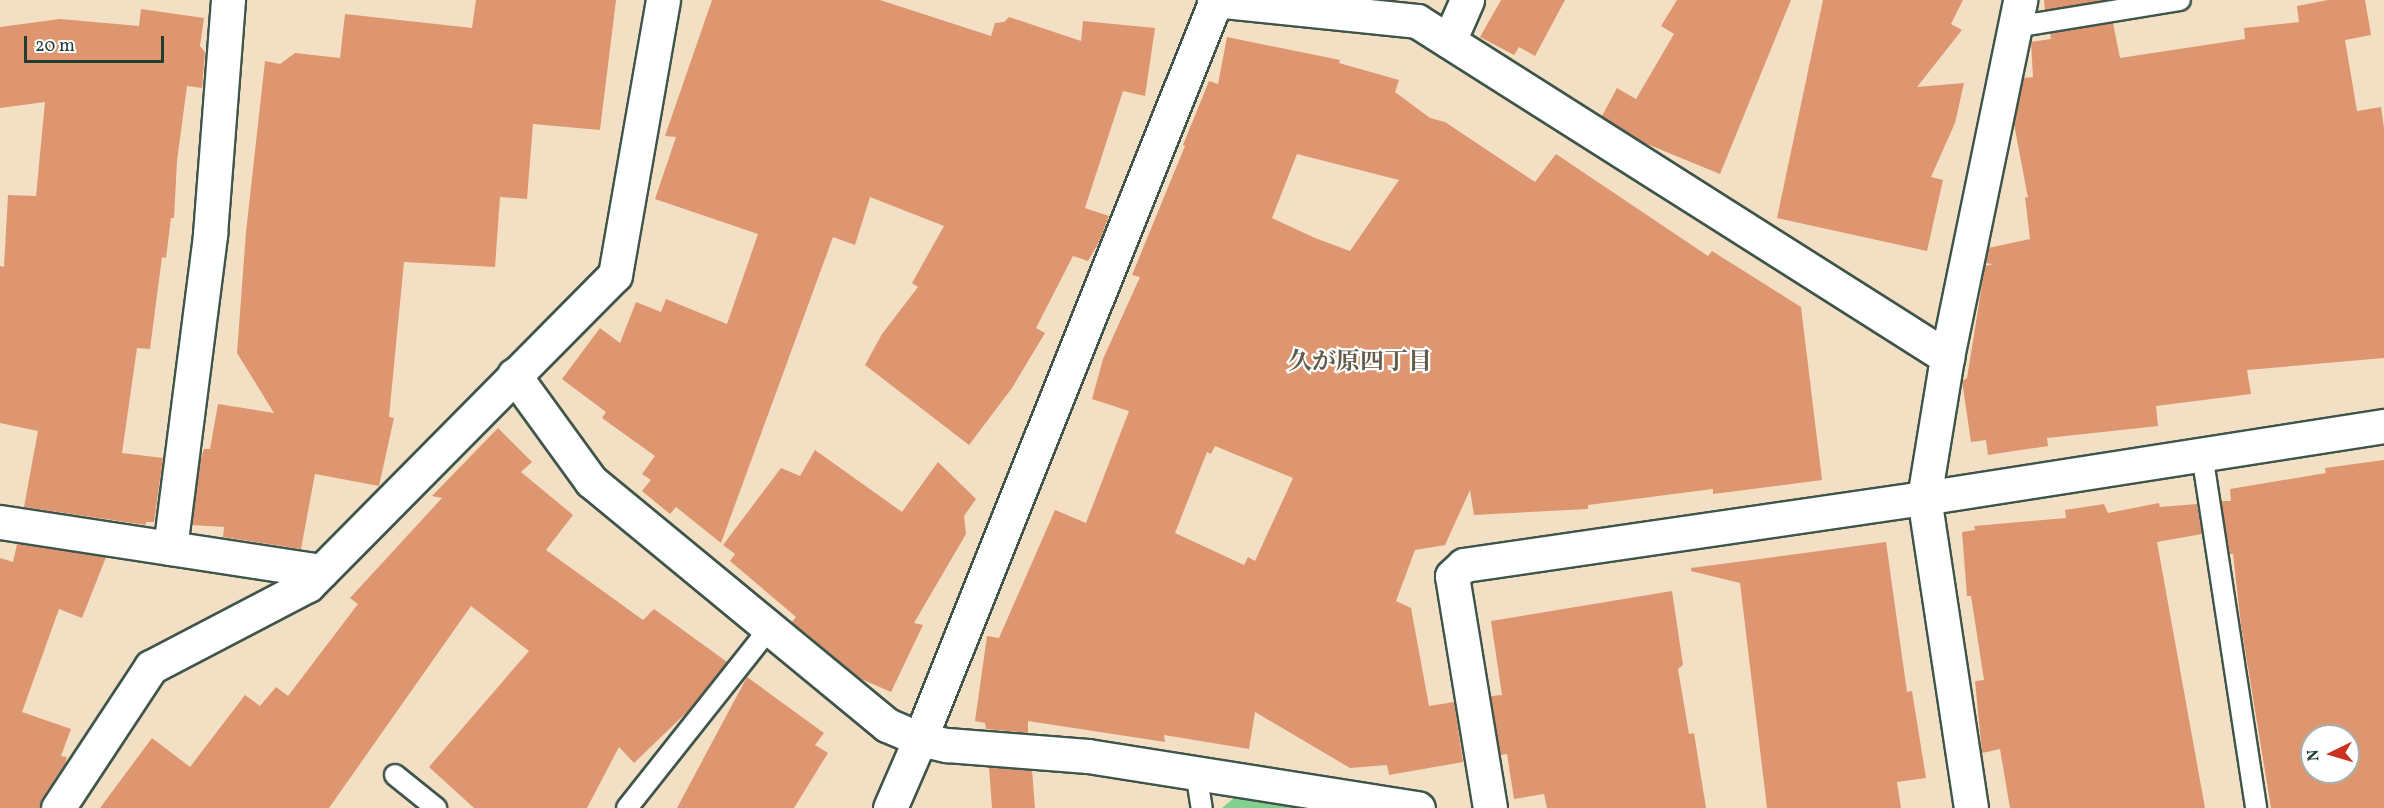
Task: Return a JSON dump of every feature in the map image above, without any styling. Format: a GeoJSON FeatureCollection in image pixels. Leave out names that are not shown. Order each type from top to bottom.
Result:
{"type":"FeatureCollection","features":[{"type":"Feature","properties":{"kind":"street"},"geometry":{"type":"LineString","coordinates":[[170,548],[210,234],[228,0]]}},
{"type":"Feature","properties":{"kind":"street"},"geometry":{"type":"LineString","coordinates":[[58,808],[151,667],[308,585],[615,275],[663,0]]}},
{"type":"Feature","properties":{"kind":"street"},"geometry":{"type":"LineString","coordinates":[[890,808],[921,740],[1215,0],[1417,21],[1947,357]]}},
{"type":"Feature","properties":{"kind":"street"},"geometry":{"type":"LineString","coordinates":[[1449,41],[1467,0]]}},
{"type":"Feature","properties":{"kind":"street"},"geometry":{"type":"LineString","coordinates":[[1971,808],[1924,498],[1947,357],[2018,14]]}},
{"type":"Feature","properties":{"kind":"street"},"geometry":{"type":"LineString","coordinates":[[514,375],[591,481],[771,626],[887,725],[921,740],[946,745],[1088,756],[1418,808]]}},
{"type":"Feature","properties":{"kind":"street"},"geometry":{"type":"LineString","coordinates":[[1490,808],[1452,576],[1464,565],[1924,498],[2384,426]]}},
{"type":"Feature","properties":{"kind":"street"},"geometry":{"type":"LineString","coordinates":[[0,522],[321,572]]}},
{"type":"Feature","properties":{"kind":"lane"},"geometry":{"type":"LineString","coordinates":[[2018,14],[2180,0]]}},
{"type":"Feature","properties":{"kind":"lane"},"geometry":{"type":"LineString","coordinates":[[2202,454],[2256,808]]}},
{"type":"Feature","properties":{"kind":"lane"},"geometry":{"type":"LineString","coordinates":[[627,808],[771,626]]}},
{"type":"Feature","properties":{"kind":"lane"},"geometry":{"type":"LineString","coordinates":[[1196,772],[1202,808]]}},
{"type":"Feature","properties":{"kind":"lane"},"geometry":{"type":"LineString","coordinates":[[395,775],[436,808]]}},
{"type":"Feature","properties":{"kind":"green space"},"geometry":{"type":"Polygon","coordinates":[[[1235,797],[1300,808],[1222,808],[1235,797]]]}},
{"type":"Feature","properties":{"kind":"building"},"geometry":{"type":"Polygon","coordinates":[[[476,0],[616,0],[600,130],[533,124],[527,199],[500,197],[495,267],[404,262],[389,417],[394,418],[379,486],[315,474],[301,549],[223,537],[224,527],[192,525],[200,462],[204,449],[210,449],[218,404],[274,413],[237,353],[246,232],[265,61],[280,64],[295,53],[340,58],[345,14],[472,28],[476,0]]]}},
{"type":"Feature","properties":{"kind":"building"},"geometry":{"type":"Polygon","coordinates":[[[712,0],[880,0],[991,36],[995,23],[1004,22],[1009,17],[1081,41],[1083,21],[1155,28],[1145,96],[1123,91],[1085,208],[1109,216],[1099,242],[1088,261],[1073,256],[1036,328],[1045,333],[1012,388],[969,445],[865,365],[882,334],[918,287],[912,283],[944,226],[870,197],[855,245],[833,237],[721,543],[676,507],[670,514],[642,491],[651,480],[642,474],[655,456],[602,418],[606,412],[562,379],[600,328],[620,343],[636,302],[661,312],[666,299],[727,324],[758,234],[655,199],[676,137],[665,136],[712,0]]]}},
{"type":"Feature","properties":{"kind":"building"},"geometry":{"type":"Polygon","coordinates":[[[1501,0],[1565,0],[1535,56],[1519,47],[1514,55],[1480,37],[1501,0]]]}},
{"type":"Feature","properties":{"kind":"building"},"geometry":{"type":"Polygon","coordinates":[[[1677,0],[1791,0],[1720,174],[1642,142],[1602,116],[1617,88],[1636,99],[1674,34],[1661,26],[1677,0]]]}},
{"type":"Feature","properties":{"kind":"building"},"geometry":{"type":"Polygon","coordinates":[[[1823,0],[1963,0],[1951,24],[1962,30],[1917,87],[1964,83],[1955,123],[1931,177],[1943,180],[1927,251],[1777,218],[1823,0]]]}},
{"type":"Feature","properties":{"kind":"building"},"geometry":{"type":"Polygon","coordinates":[[[2044,0],[2106,0],[2045,10],[2044,0]]]}},
{"type":"Feature","properties":{"kind":"building"},"geometry":{"type":"Polygon","coordinates":[[[2328,0],[2365,0],[2371,35],[2345,40],[2357,111],[2381,107],[2384,128],[2384,358],[2247,370],[2251,394],[2156,406],[2158,426],[2047,438],[2048,446],[1988,455],[1986,440],[1971,442],[1962,381],[1967,378],[1985,266],[1993,264],[1985,263],[1988,248],[2030,239],[2025,197],[2028,198],[2014,124],[2023,78],[2033,77],[2031,42],[2051,39],[2050,33],[2113,23],[2120,58],[2245,39],[2244,28],[2299,22],[2297,6],[2328,0]]]}},
{"type":"Feature","properties":{"kind":"building"},"geometry":{"type":"Polygon","coordinates":[[[141,9],[204,18],[200,46],[205,52],[202,88],[187,86],[177,161],[174,218],[171,218],[166,258],[162,257],[150,349],[137,348],[122,453],[163,458],[154,522],[146,522],[146,525],[24,507],[38,431],[0,423],[0,266],[4,267],[8,195],[36,196],[45,102],[0,108],[0,27],[60,19],[139,26],[141,9]]]}},
{"type":"Feature","properties":{"kind":"building"},"geometry":{"type":"Polygon","coordinates":[[[1227,37],[1340,60],[1339,63],[1399,80],[1395,92],[1430,118],[1445,122],[1535,182],[1556,154],[1708,256],[1712,251],[1801,307],[1822,480],[1713,494],[1713,489],[1588,505],[1588,509],[1474,515],[1470,490],[1445,545],[1415,550],[1396,601],[1411,608],[1429,706],[1454,702],[1463,762],[1389,775],[1387,765],[1350,768],[1255,712],[1249,749],[1164,735],[1165,742],[1028,721],[1028,733],[986,729],[985,723],[975,721],[987,636],[999,638],[1055,510],[1086,523],[1129,411],[1092,399],[1103,359],[1140,277],[1132,275],[1209,81],[1218,84],[1227,37]],[[1297,154],[1272,218],[1350,251],[1399,180],[1297,154]],[[1215,446],[1211,454],[1207,452],[1175,533],[1244,565],[1248,557],[1255,561],[1293,478],[1215,446]]]}},
{"type":"Feature","properties":{"kind":"building"},"geometry":{"type":"Polygon","coordinates":[[[498,428],[532,462],[521,472],[573,515],[546,550],[643,620],[654,609],[727,662],[687,712],[634,763],[619,747],[587,808],[474,808],[429,767],[529,651],[471,606],[329,808],[100,808],[152,738],[190,767],[245,695],[260,706],[276,687],[288,696],[358,604],[350,598],[442,498],[432,496],[498,428]]]}},
{"type":"Feature","properties":{"kind":"building"},"geometry":{"type":"Polygon","coordinates":[[[815,450],[902,512],[938,462],[976,499],[964,516],[966,534],[914,623],[923,625],[891,692],[861,679],[792,622],[796,617],[730,561],[735,554],[723,545],[781,468],[800,476],[815,450]]]}},
{"type":"Feature","properties":{"kind":"building"},"geometry":{"type":"Polygon","coordinates":[[[2384,460],[2384,808],[2271,808],[2241,625],[2233,554],[2230,554],[2221,501],[2231,501],[2230,489],[2326,473],[2325,468],[2384,460]]]}},
{"type":"Feature","properties":{"kind":"building"},"geometry":{"type":"Polygon","coordinates":[[[2159,503],[2160,507],[2197,504],[2202,534],[2157,542],[2205,808],[2010,808],[2000,749],[1982,753],[1975,681],[1984,680],[1971,596],[1967,596],[1962,532],[1975,530],[1974,526],[2066,518],[2065,510],[2104,504],[2108,513],[2159,503]]]}},
{"type":"Feature","properties":{"kind":"building"},"geometry":{"type":"Polygon","coordinates":[[[1886,542],[1907,692],[1912,691],[1926,778],[1897,782],[1901,808],[1767,808],[1740,583],[1691,571],[1691,568],[1886,542]]]}},
{"type":"Feature","properties":{"kind":"building"},"geometry":{"type":"Polygon","coordinates":[[[17,544],[106,557],[82,618],[59,609],[22,712],[71,729],[61,756],[67,757],[65,764],[42,798],[39,808],[0,808],[0,558],[13,562],[17,544]]]}},
{"type":"Feature","properties":{"kind":"building"},"geometry":{"type":"Polygon","coordinates":[[[1672,591],[1683,665],[1678,669],[1689,734],[1694,733],[1706,808],[1547,808],[1544,794],[1514,799],[1507,754],[1500,755],[1491,696],[1502,695],[1491,621],[1672,591]]]}},
{"type":"Feature","properties":{"kind":"building"},"geometry":{"type":"Polygon","coordinates":[[[747,677],[824,733],[815,745],[828,753],[794,808],[677,808],[747,677]]]}},
{"type":"Feature","properties":{"kind":"building"},"geometry":{"type":"Polygon","coordinates":[[[989,767],[1032,770],[1035,808],[992,808],[989,767]]]}},
{"type":"Feature","properties":{"kind":"district","name":"久が原四丁目"},"geometry":{"type":"Point","coordinates":[1360,364]}}]}
